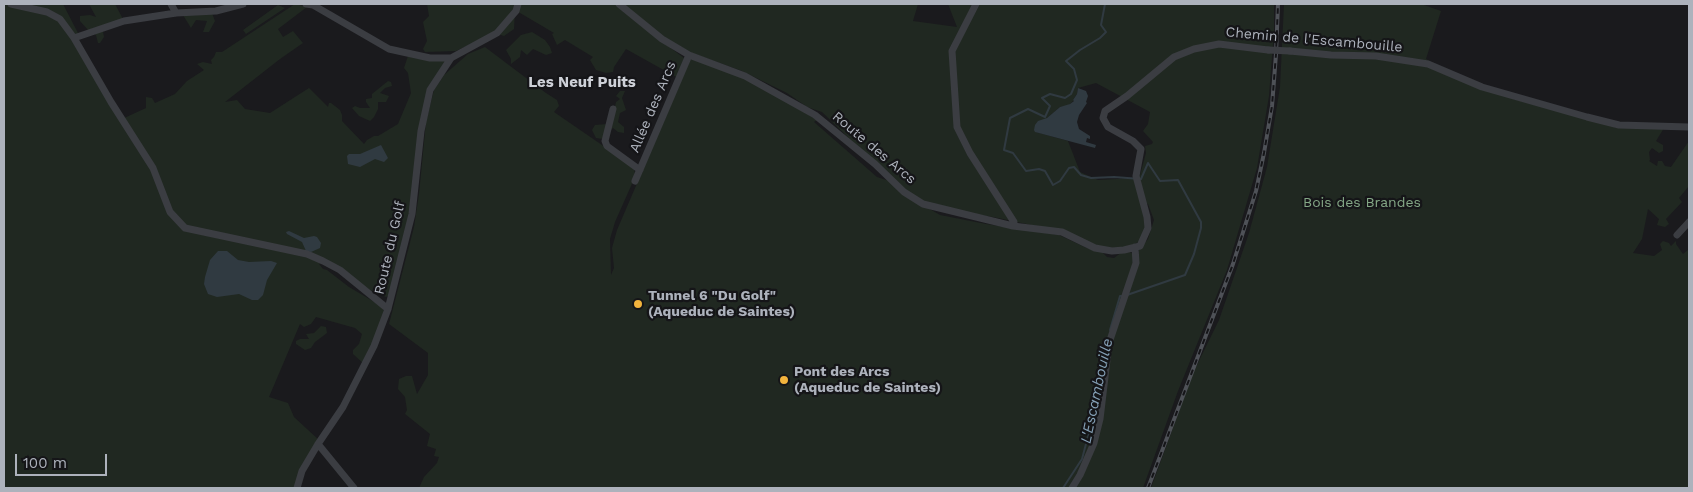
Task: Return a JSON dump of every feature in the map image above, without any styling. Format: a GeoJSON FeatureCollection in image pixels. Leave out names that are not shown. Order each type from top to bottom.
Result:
{"type":"FeatureCollection","features":[{"type":"Feature","properties":{"kind":"street"},"geometry":{"type":"LineString","coordinates":[[11,4],[47,12],[60,19],[74,38],[111,102],[153,168],[170,212],[185,228],[315,257],[340,270],[388,309]]}},
{"type":"Feature","properties":{"kind":"street"},"geometry":{"type":"LineString","coordinates":[[171,4],[176,13]]}},
{"type":"Feature","properties":{"kind":"street"},"geometry":{"type":"LineString","coordinates":[[74,38],[124,21],[176,13],[216,11],[243,4]]}},
{"type":"Feature","properties":{"kind":"street"},"geometry":{"type":"LineString","coordinates":[[306,4],[313,5],[388,49],[430,58],[451,58]]}},
{"type":"Feature","properties":{"kind":"street","name":"Route du Golf"},"geometry":{"type":"LineString","coordinates":[[297,488],[302,471],[343,407],[374,346],[388,309],[412,214],[421,131],[430,90],[451,58],[497,33],[516,12],[518,4]]}},
{"type":"Feature","properties":{"kind":"street","name":"Route des Arcs"},"geometry":{"type":"LineString","coordinates":[[619,4],[662,39],[689,55],[745,76],[815,115],[875,164],[904,192],[923,204],[1013,226],[1062,232],[1095,248],[1124,250],[1135,247]]}},
{"type":"Feature","properties":{"kind":"street"},"geometry":{"type":"LineString","coordinates":[[976,4],[952,51],[957,126],[970,153],[1014,222],[1013,226]]}},
{"type":"Feature","properties":{"kind":"street","name":"Chemin de l'Escambouille"},"geometry":{"type":"LineString","coordinates":[[1072,488],[1094,443],[1100,419],[1109,343],[1136,263],[1135,247],[1140,246],[1148,228],[1137,179],[1141,149],[1133,142],[1108,128],[1103,118],[1104,111],[1127,96],[1174,57],[1194,49],[1219,44],[1331,55],[1376,56],[1428,64],[1482,87],[1587,117],[1619,124],[1689,127]]}},
{"type":"Feature","properties":{"kind":"street","name":"Allée des Arcs"},"geometry":{"type":"LineString","coordinates":[[635,181],[689,55]]}},
{"type":"Feature","properties":{"kind":"street","name":"Allée des Arcs"},"geometry":{"type":"LineString","coordinates":[[613,109],[605,141],[606,144],[608,148],[640,170]]}},
{"type":"Feature","properties":{"kind":"street"},"geometry":{"type":"LineString","coordinates":[[1677,235],[1689,222]]}},
{"type":"Feature","properties":{"kind":"street"},"geometry":{"type":"LineString","coordinates":[[318,444],[354,488]]}},
{"type":"Feature","properties":{"kind":"green space"},"geometry":{"type":"Polygon","coordinates":[[[4,4],[11,4],[60,19],[122,119],[146,108],[146,97],[152,98],[155,103],[175,94],[187,81],[204,70],[197,64],[203,62],[212,64],[211,60],[216,52],[222,52],[295,4],[307,7],[278,29],[283,37],[293,31],[303,43],[225,102],[237,100],[245,109],[270,113],[309,88],[328,107],[329,103],[331,103],[340,110],[342,121],[364,144],[367,140],[398,124],[411,93],[408,73],[404,68],[409,53],[451,58],[430,90],[412,214],[390,295],[386,297],[370,290],[323,261],[319,264],[323,269],[349,287],[383,307],[384,312],[365,365],[353,354],[353,350],[359,344],[362,334],[355,328],[316,317],[311,324],[304,327],[300,324],[269,397],[288,403],[294,417],[320,441],[297,488],[4,488],[4,4]]]}},
{"type":"Feature","properties":{"kind":"green space"},"geometry":{"type":"Polygon","coordinates":[[[25,4],[63,4],[79,35],[76,35],[57,14],[25,4]]]}},
{"type":"Feature","properties":{"kind":"green space"},"geometry":{"type":"Polygon","coordinates":[[[89,4],[115,4],[123,19],[102,26],[104,37],[100,43],[98,43],[96,35],[88,30],[80,21],[80,16],[90,15],[96,17],[89,4]]]}},
{"type":"Feature","properties":{"kind":"green space"},"geometry":{"type":"Polygon","coordinates":[[[427,4],[618,4],[640,25],[684,58],[678,78],[626,49],[614,67],[613,72],[606,73],[596,70],[590,60],[593,57],[565,40],[557,45],[552,34],[554,33],[515,10],[514,29],[504,36],[495,33],[456,51],[425,52],[423,49],[427,41],[423,22],[429,16],[427,4]]]}},
{"type":"Feature","properties":{"kind":"green space"},"geometry":{"type":"Polygon","coordinates":[[[621,4],[918,4],[913,21],[957,27],[948,4],[1274,4],[1269,96],[1257,168],[1227,270],[1178,391],[1143,488],[419,488],[424,477],[437,463],[439,457],[434,456],[436,449],[427,446],[430,434],[405,414],[407,410],[405,397],[398,389],[399,379],[412,376],[417,394],[428,375],[428,353],[389,324],[414,227],[426,122],[434,90],[444,75],[468,54],[485,47],[557,100],[559,106],[554,112],[634,167],[635,177],[615,222],[610,239],[611,275],[614,268],[612,248],[617,230],[690,60],[693,58],[745,76],[817,120],[814,122],[877,177],[895,183],[822,112],[807,107],[787,93],[742,71],[692,53],[663,37],[621,4]],[[1096,83],[1078,88],[1074,100],[1068,106],[1060,107],[1047,118],[1036,132],[1068,141],[1080,172],[1098,180],[1134,178],[1140,175],[1146,153],[1145,146],[1153,142],[1143,131],[1148,124],[1150,112],[1096,83]],[[916,201],[940,215],[1059,235],[1087,248],[1102,252],[1107,257],[1114,258],[1122,252],[1130,252],[1134,255],[1138,264],[1139,250],[1148,239],[1154,220],[1148,204],[1142,203],[1146,219],[1145,233],[1140,241],[1133,245],[1116,249],[1099,246],[1041,227],[993,217],[941,210],[916,201]]]}},
{"type":"Feature","properties":{"kind":"green space","name":"Bois des Brandes"},"geometry":{"type":"Polygon","coordinates":[[[1284,4],[1421,4],[1441,11],[1426,59],[1437,65],[1513,99],[1608,123],[1616,128],[1664,128],[1656,141],[1663,145],[1663,151],[1659,153],[1652,148],[1649,152],[1649,161],[1657,166],[1658,161],[1662,161],[1665,166],[1671,167],[1689,141],[1689,186],[1679,198],[1682,202],[1666,219],[1669,224],[1665,227],[1657,225],[1659,219],[1648,209],[1642,239],[1633,253],[1654,256],[1662,250],[1660,244],[1663,241],[1671,246],[1676,241],[1683,254],[1689,249],[1689,488],[1151,488],[1193,373],[1219,320],[1249,233],[1267,167],[1280,87],[1284,4]]]}},
{"type":"Feature","properties":{"kind":"green space"},"geometry":{"type":"Polygon","coordinates":[[[278,5],[285,8],[246,34],[243,30],[278,5]]]}},
{"type":"Feature","properties":{"kind":"green space"},"geometry":{"type":"Polygon","coordinates":[[[212,13],[215,21],[209,32],[203,32],[207,21],[196,20],[191,28],[183,15],[212,13]]]}},
{"type":"Feature","properties":{"kind":"green space"},"geometry":{"type":"Polygon","coordinates":[[[532,32],[545,40],[552,53],[546,55],[533,49],[527,55],[521,50],[520,57],[511,64],[511,59],[506,50],[521,35],[532,32]]]}},
{"type":"Feature","properties":{"kind":"green space"},"geometry":{"type":"Polygon","coordinates":[[[388,81],[391,82],[392,86],[385,88],[380,93],[389,96],[386,102],[378,102],[378,109],[374,117],[370,121],[359,116],[352,108],[355,106],[370,108],[366,99],[372,98],[372,94],[388,81]]]}},
{"type":"Feature","properties":{"kind":"green space"},"geometry":{"type":"Polygon","coordinates":[[[620,91],[625,91],[622,98],[626,110],[620,113],[618,122],[624,127],[624,133],[618,132],[613,128],[603,139],[596,138],[592,130],[595,125],[607,124],[612,119],[616,102],[620,99],[616,96],[620,91]]]}},
{"type":"Feature","properties":{"kind":"green space"},"geometry":{"type":"Polygon","coordinates":[[[321,326],[326,327],[327,333],[315,342],[311,348],[305,350],[296,344],[296,341],[300,339],[309,339],[306,334],[314,333],[321,326]]]}},
{"type":"Feature","properties":{"kind":"shaded area"},"geometry":{"type":"Polygon","coordinates":[[[1078,88],[1086,91],[1088,96],[1087,103],[1077,122],[1079,129],[1090,136],[1090,139],[1087,138],[1086,142],[1096,145],[1095,148],[1035,132],[1034,130],[1038,121],[1047,118],[1060,107],[1074,101],[1078,88]]]}},
{"type":"Feature","properties":{"kind":"shaded area"},"geometry":{"type":"Polygon","coordinates":[[[381,145],[388,158],[384,162],[375,159],[360,167],[348,164],[347,156],[349,154],[360,154],[381,145]]]}},
{"type":"Feature","properties":{"kind":"shaded area"},"geometry":{"type":"Polygon","coordinates":[[[289,231],[304,238],[317,237],[321,243],[320,248],[311,252],[306,251],[302,242],[287,234],[286,232],[289,231]]]}},
{"type":"Feature","properties":{"kind":"shaded area"},"geometry":{"type":"Polygon","coordinates":[[[218,251],[227,251],[238,260],[249,262],[271,261],[277,263],[267,280],[263,295],[258,300],[252,300],[239,294],[217,297],[208,294],[204,284],[205,277],[210,260],[218,251]]]}},
{"type":"Feature","properties":{"kind":"waterway","name":"L'Escambouille"},"geometry":{"type":"LineString","coordinates":[[1105,4],[1101,25],[1106,32],[1066,61],[1074,69],[1077,80],[1071,94],[1065,98],[1050,94],[1042,98],[1050,106],[1045,117],[1028,109],[1010,118],[1004,150],[1013,153],[1026,171],[1039,169],[1045,171],[1053,185],[1060,181],[1069,168],[1074,167],[1081,175],[1091,178],[1141,179],[1148,163],[1160,181],[1178,180],[1201,222],[1194,254],[1185,275],[1127,295]]}},
{"type":"Feature","properties":{"kind":"waterway","name":"L'Escambouille"},"geometry":{"type":"LineString","coordinates":[[1110,330],[1120,296],[1123,296]]}},
{"type":"Feature","properties":{"kind":"waterway","name":"L'Escambouille"},"geometry":{"type":"LineString","coordinates":[[1063,488],[1082,459],[1095,410],[1101,357],[1106,342]]}},
{"type":"Feature","properties":{"kind":"railway"},"geometry":{"type":"LineString","coordinates":[[1148,488],[1233,264],[1256,191],[1272,106],[1278,4]]}},
{"type":"Feature","properties":{"kind":"place","name":"Tunnel 6 \"Du Golf\" (Aqueduc de Saintes)"},"geometry":{"type":"Point","coordinates":[638,304]}},
{"type":"Feature","properties":{"kind":"place","name":"Pont des Arcs (Aqueduc de Saintes)"},"geometry":{"type":"Point","coordinates":[784,380]}},
{"type":"Feature","properties":{"kind":"district","name":"Les Neuf Puits"},"geometry":{"type":"Point","coordinates":[582,83]}}]}
